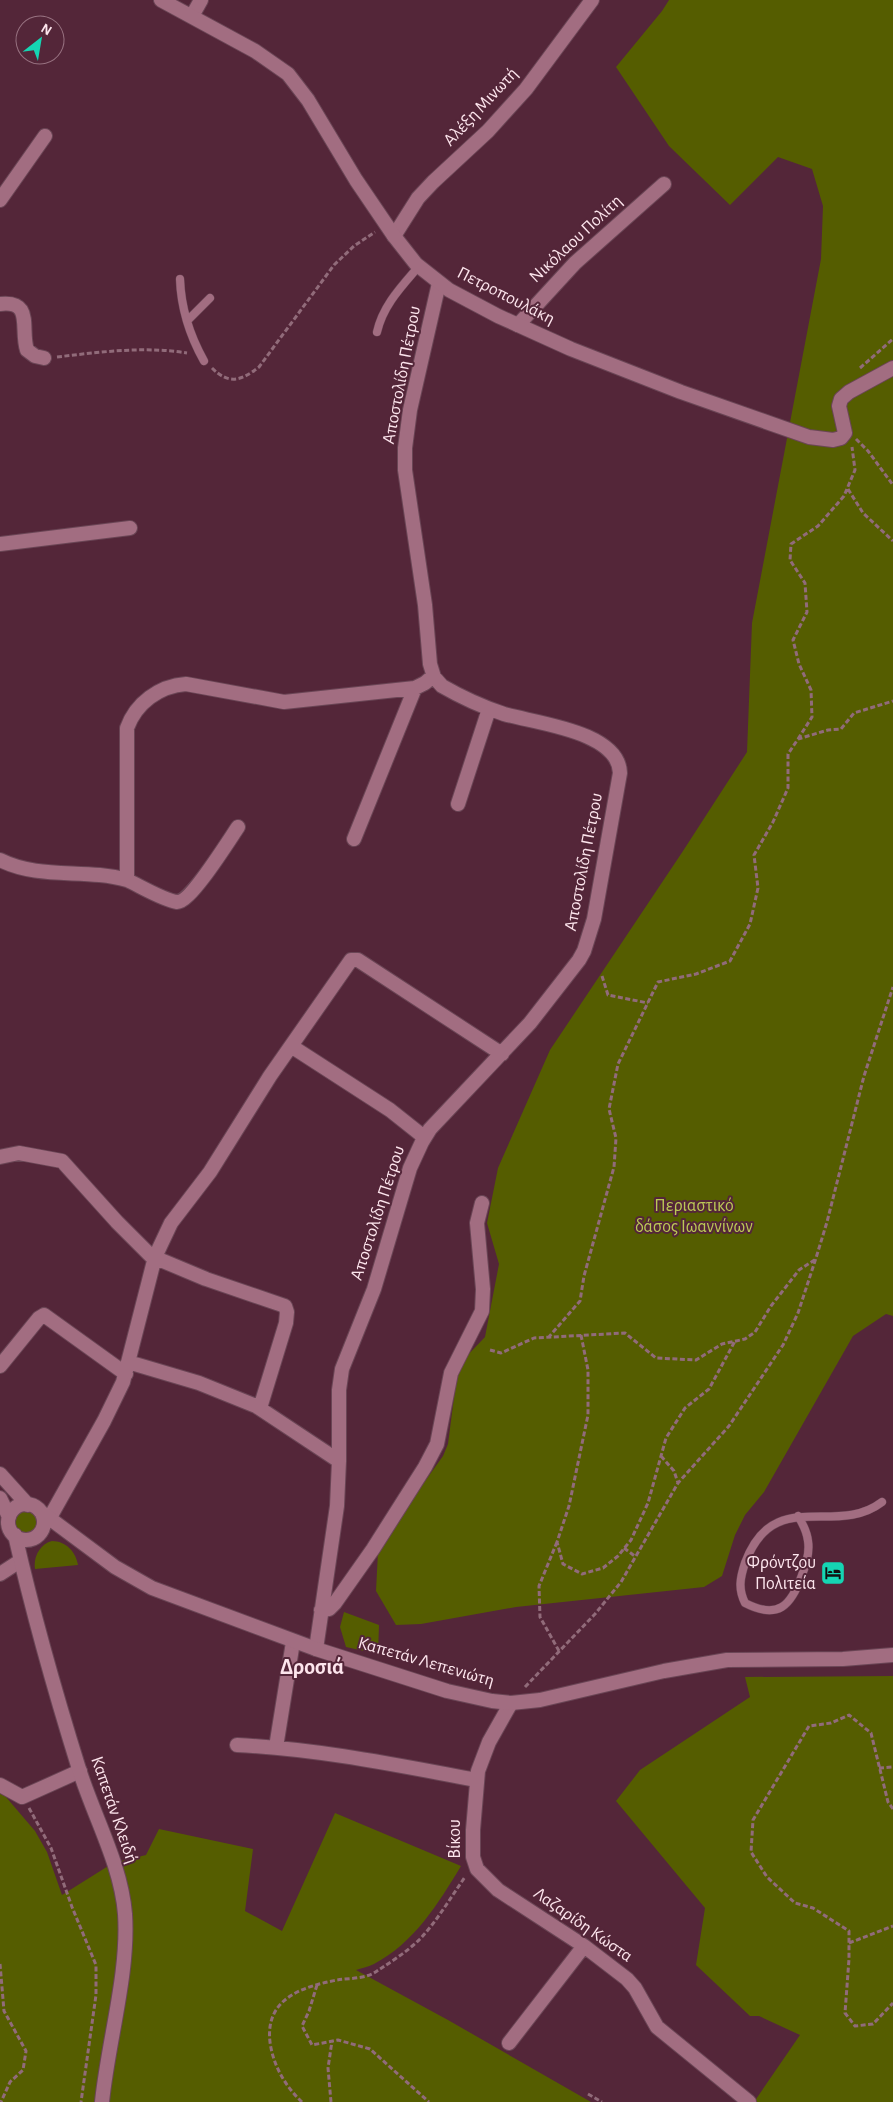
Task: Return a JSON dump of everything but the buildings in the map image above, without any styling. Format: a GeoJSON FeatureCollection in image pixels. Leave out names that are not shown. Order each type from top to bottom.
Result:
{"type":"FeatureCollection","features":[{"type":"Feature","properties":{"kind":"street","name":"Πετροπουλάκη"},"geometry":{"type":"LineString","coordinates":[[161,0],[263,55],[295,81],[394,236],[419,266],[460,297],[620,370],[809,437],[834,440],[844,436],[845,430]]}},
{"type":"Feature","properties":{"kind":"street"},"geometry":{"type":"LineString","coordinates":[[192,16],[201,0]]}},
{"type":"Feature","properties":{"kind":"street","name":"Αλέξη Μινωτή"},"geometry":{"type":"LineString","coordinates":[[394,236],[418,198],[488,131],[526,90],[592,0]]}},
{"type":"Feature","properties":{"kind":"street"},"geometry":{"type":"LineString","coordinates":[[0,200],[45,136]]}},
{"type":"Feature","properties":{"kind":"street","name":"Νικόλαου Πολίτη"},"geometry":{"type":"LineString","coordinates":[[518,325],[575,263],[664,184]]}},
{"type":"Feature","properties":{"kind":"street","name":"Αποστολίδη Πέτρου"},"geometry":{"type":"LineString","coordinates":[[316,1650],[335,1517],[339,1461],[339,1390],[342,1369],[374,1289],[410,1168],[424,1137],[437,1121],[502,1054],[550,1000],[575,968],[584,950],[596,910],[620,769],[617,761],[610,753],[586,734],[489,709],[442,686],[433,676],[407,486],[405,448],[410,410],[439,283]]}},
{"type":"Feature","properties":{"kind":"street"},"geometry":{"type":"LineString","coordinates":[[0,304],[19,306],[22,313],[27,350],[35,356],[44,358]]}},
{"type":"Feature","properties":{"kind":"street"},"geometry":{"type":"LineString","coordinates":[[845,430],[839,406],[843,396],[893,368]]}},
{"type":"Feature","properties":{"kind":"street"},"geometry":{"type":"LineString","coordinates":[[0,544],[130,528]]}},
{"type":"Feature","properties":{"kind":"street"},"geometry":{"type":"LineString","coordinates":[[127,880],[127,728],[134,712],[151,696],[174,685],[186,684],[284,702],[414,688],[425,683],[433,676]]}},
{"type":"Feature","properties":{"kind":"street"},"geometry":{"type":"LineString","coordinates":[[354,839],[414,688]]}},
{"type":"Feature","properties":{"kind":"street"},"geometry":{"type":"LineString","coordinates":[[458,804],[489,709]]}},
{"type":"Feature","properties":{"kind":"street"},"geometry":{"type":"LineString","coordinates":[[0,860],[40,872],[104,874],[127,880],[178,902],[184,900],[199,882],[238,827]]}},
{"type":"Feature","properties":{"kind":"street"},"geometry":{"type":"LineString","coordinates":[[0,1574],[20,1561],[24,1552],[50,1520],[104,1421],[127,1368],[155,1257],[176,1216],[210,1172],[291,1046],[352,960],[358,960],[502,1054]]}},
{"type":"Feature","properties":{"kind":"street"},"geometry":{"type":"LineString","coordinates":[[291,1046],[390,1110],[424,1137]]}},
{"type":"Feature","properties":{"kind":"street"},"geometry":{"type":"LineString","coordinates":[[0,1157],[19,1153],[62,1161],[141,1248],[155,1257],[206,1279],[285,1306],[287,1312],[286,1323],[260,1408]]}},
{"type":"Feature","properties":{"kind":"street"},"geometry":{"type":"LineString","coordinates":[[321,1610],[329,1609],[335,1602],[373,1549],[432,1454],[439,1433],[447,1385],[451,1373],[482,1311],[483,1289],[477,1223],[482,1203]]}},
{"type":"Feature","properties":{"kind":"street"},"geometry":{"type":"LineString","coordinates":[[0,1366],[39,1318],[44,1315],[127,1368],[218,1389],[260,1408],[339,1461]]}},
{"type":"Feature","properties":{"kind":"street"},"geometry":{"type":"LineString","coordinates":[[0,1474],[28,1505]]}},
{"type":"Feature","properties":{"kind":"street"},"geometry":{"type":"LineString","coordinates":[[0,1498],[14,1536],[24,1540],[37,1535]]}},
{"type":"Feature","properties":{"kind":"street"},"geometry":{"type":"LineString","coordinates":[[5,1515],[18,1506],[28,1505],[37,1508],[50,1520]]}},
{"type":"Feature","properties":{"kind":"street","name":"Καπετάν Λεπενιώτη"},"geometry":{"type":"LineString","coordinates":[[50,1520],[115,1568],[139,1581],[316,1650],[464,1696],[492,1701],[511,1703],[540,1700],[664,1671],[714,1662],[759,1659],[843,1659],[893,1655]]}},
{"type":"Feature","properties":{"kind":"street","name":"Καπετάν Κλειδή"},"geometry":{"type":"LineString","coordinates":[[14,1536],[35,1619],[80,1771],[116,1869],[125,1913],[125,1942],[102,2102]]}},
{"type":"Feature","properties":{"kind":"street"},"geometry":{"type":"LineString","coordinates":[[276,1747],[293,1642]]}},
{"type":"Feature","properties":{"kind":"street","name":"Βίκου"},"geometry":{"type":"LineString","coordinates":[[475,1866],[473,1830],[477,1780],[481,1761],[488,1742],[511,1703]]}},
{"type":"Feature","properties":{"kind":"street"},"geometry":{"type":"LineString","coordinates":[[237,1745],[276,1747],[376,1760],[477,1780]]}},
{"type":"Feature","properties":{"kind":"street"},"geometry":{"type":"LineString","coordinates":[[0,1785],[22,1797],[80,1771]]}},
{"type":"Feature","properties":{"kind":"street","name":"Λαζαρίδη Κώστα"},"geometry":{"type":"LineString","coordinates":[[475,1866],[482,1876],[498,1890],[584,1946],[632,1983],[652,2022],[749,2102]]}},
{"type":"Feature","properties":{"kind":"street"},"geometry":{"type":"LineString","coordinates":[[509,2044],[584,1946]]}},
{"type":"Feature","properties":{"kind":"lane"},"geometry":{"type":"LineString","coordinates":[[377,332],[382,315],[389,302],[419,266]]}},
{"type":"Feature","properties":{"kind":"lane"},"geometry":{"type":"LineString","coordinates":[[180,279],[187,321],[194,342],[204,361]]}},
{"type":"Feature","properties":{"kind":"lane"},"geometry":{"type":"LineString","coordinates":[[187,321],[210,298]]}},
{"type":"Feature","properties":{"kind":"lane"},"geometry":{"type":"LineString","coordinates":[[798,1516],[805,1528],[809,1547],[805,1566],[795,1594],[785,1606],[775,1610],[756,1609],[746,1603],[741,1596],[740,1578],[754,1544],[763,1533],[777,1522],[798,1516],[860,1514],[873,1509],[882,1502]]}},
{"type":"Feature","properties":{"kind":"path"},"geometry":{"type":"LineString","coordinates":[[44,358],[117,350],[162,350],[187,353],[204,361],[221,376],[228,379],[238,379],[254,370],[268,356],[334,265],[354,246],[385,224]]}},
{"type":"Feature","properties":{"kind":"path"},"geometry":{"type":"LineString","coordinates":[[845,430],[868,451],[893,485]]}},
{"type":"Feature","properties":{"kind":"path"},"geometry":{"type":"LineString","coordinates":[[548,1338],[580,1301],[584,1276],[614,1167],[616,1138],[609,1109],[618,1064],[658,982],[696,974],[730,961],[750,924],[758,888],[754,855],[773,822],[788,788],[788,754],[812,717],[811,690],[799,664],[793,640],[807,612],[805,583],[790,560],[791,544],[818,526],[844,496],[855,470],[852,448],[858,440]]}},
{"type":"Feature","properties":{"kind":"path"},"geometry":{"type":"LineString","coordinates":[[848,488],[863,513],[893,541]]}},
{"type":"Feature","properties":{"kind":"path"},"geometry":{"type":"LineString","coordinates":[[798,739],[828,730],[841,729],[854,712],[893,701]]}},
{"type":"Feature","properties":{"kind":"path"},"geometry":{"type":"LineString","coordinates":[[602,976],[608,996],[648,1003]]}},
{"type":"Feature","properties":{"kind":"path"},"geometry":{"type":"LineString","coordinates":[[511,1703],[612,1594],[636,1557],[678,1483],[729,1426],[783,1345],[798,1313],[828,1222],[864,1076],[893,987]]}},
{"type":"Feature","properties":{"kind":"path"},"geometry":{"type":"LineString","coordinates":[[490,1350],[501,1353],[534,1338],[625,1333],[656,1358],[696,1360],[722,1344],[745,1340],[755,1332],[771,1306],[799,1270],[816,1258]]}},
{"type":"Feature","properties":{"kind":"path"},"geometry":{"type":"LineString","coordinates":[[559,1651],[540,1617],[539,1586],[569,1506],[588,1415],[588,1370],[580,1335]]}},
{"type":"Feature","properties":{"kind":"path"},"geometry":{"type":"LineString","coordinates":[[557,1542],[563,1564],[582,1574],[603,1568],[624,1548],[631,1540],[648,1503],[666,1438],[685,1408],[709,1389],[735,1341]]}},
{"type":"Feature","properties":{"kind":"path"},"geometry":{"type":"LineString","coordinates":[[660,1456],[674,1471],[678,1483]]}},
{"type":"Feature","properties":{"kind":"path"},"geometry":{"type":"LineString","coordinates":[[624,1548],[636,1557]]}},
{"type":"Feature","properties":{"kind":"path"},"geometry":{"type":"LineString","coordinates":[[893,1808],[888,1802],[878,1768],[871,1733],[849,1715],[831,1723],[809,1726],[753,1820],[751,1852],[767,1877],[795,1903],[812,1908],[849,1931],[845,2014],[855,2026],[873,2024],[893,2003]]}},
{"type":"Feature","properties":{"kind":"path"},"geometry":{"type":"LineString","coordinates":[[878,1768],[893,1767]]}},
{"type":"Feature","properties":{"kind":"path"},"geometry":{"type":"LineString","coordinates":[[22,1797],[42,1829],[51,1848],[72,1907],[96,1965],[97,1986],[80,2102]]}},
{"type":"Feature","properties":{"kind":"path","name":"Βίκου"},"geometry":{"type":"LineString","coordinates":[[317,1985],[362,1977],[376,1972],[420,1939],[475,1866]]}},
{"type":"Feature","properties":{"kind":"path"},"geometry":{"type":"LineString","coordinates":[[849,1943],[893,1926]]}},
{"type":"Feature","properties":{"kind":"path"},"geometry":{"type":"LineString","coordinates":[[0,1964],[4,2011],[26,2051],[23,2070],[10,2082],[1,2102]]}},
{"type":"Feature","properties":{"kind":"path"},"geometry":{"type":"LineString","coordinates":[[317,1985],[302,2026],[312,2045],[338,2040],[370,2049],[429,2102]]}},
{"type":"Feature","properties":{"kind":"path"},"geometry":{"type":"LineString","coordinates":[[302,2102],[280,2075],[271,2050],[271,2020],[280,2004],[292,1993],[317,1985]]}},
{"type":"Feature","properties":{"kind":"path"},"geometry":{"type":"LineString","coordinates":[[331,2102],[328,2068],[332,2041]]}},
{"type":"Feature","properties":{"kind":"path"},"geometry":{"type":"LineString","coordinates":[[588,2094],[602,2102]]}},
{"type":"Feature","properties":{"kind":"green space","name":"Περιαστικό δάσος Ιωαννίνων"},"geometry":{"type":"Polygon","coordinates":[[[669,0],[893,0],[893,1316],[886,1314],[853,1336],[764,1492],[745,1515],[735,1535],[722,1576],[704,1587],[516,1607],[421,1624],[396,1625],[376,1591],[378,1552],[403,1512],[443,1456],[448,1444],[457,1374],[463,1360],[485,1337],[499,1264],[487,1223],[498,1168],[550,1050],[747,752],[752,623],[821,259],[823,206],[812,169],[778,157],[730,205],[669,146],[616,67],[669,0]]]}},
{"type":"Feature","properties":{"kind":"green space"},"geometry":{"type":"Polygon","coordinates":[[[27,1511],[36,1514],[39,1523],[36,1532],[27,1535],[18,1532],[15,1523],[18,1514],[27,1511]]]}},
{"type":"Feature","properties":{"kind":"green space"},"geometry":{"type":"Polygon","coordinates":[[[57,1541],[70,1548],[78,1565],[35,1569],[35,1560],[38,1552],[44,1545],[57,1541]]]}},
{"type":"Feature","properties":{"kind":"green space"},"geometry":{"type":"Polygon","coordinates":[[[344,1612],[379,1625],[378,1654],[346,1647],[340,1627],[344,1612]]]}},
{"type":"Feature","properties":{"kind":"green space"},"geometry":{"type":"Polygon","coordinates":[[[893,1676],[893,2102],[754,2102],[800,2035],[759,2016],[750,2016],[696,1965],[705,1908],[616,1801],[640,1770],[750,1697],[745,1677],[893,1676]]]}},
{"type":"Feature","properties":{"kind":"green space"},"geometry":{"type":"Polygon","coordinates":[[[0,1790],[35,1831],[47,1852],[62,1895],[113,1863],[146,1855],[159,1829],[253,1849],[245,1911],[282,1931],[335,1813],[461,1866],[434,1908],[413,1934],[374,1964],[356,1970],[591,2102],[0,2102],[0,1790]]]}},
{"type":"Feature","properties":{"kind":"place","name":"Φρόντζου Πολιτεία"},"geometry":{"type":"Point","coordinates":[833,1573]}},
{"type":"Feature","properties":{"kind":"district","name":"Δροσιά"},"geometry":{"type":"Point","coordinates":[312,1667]}}]}
